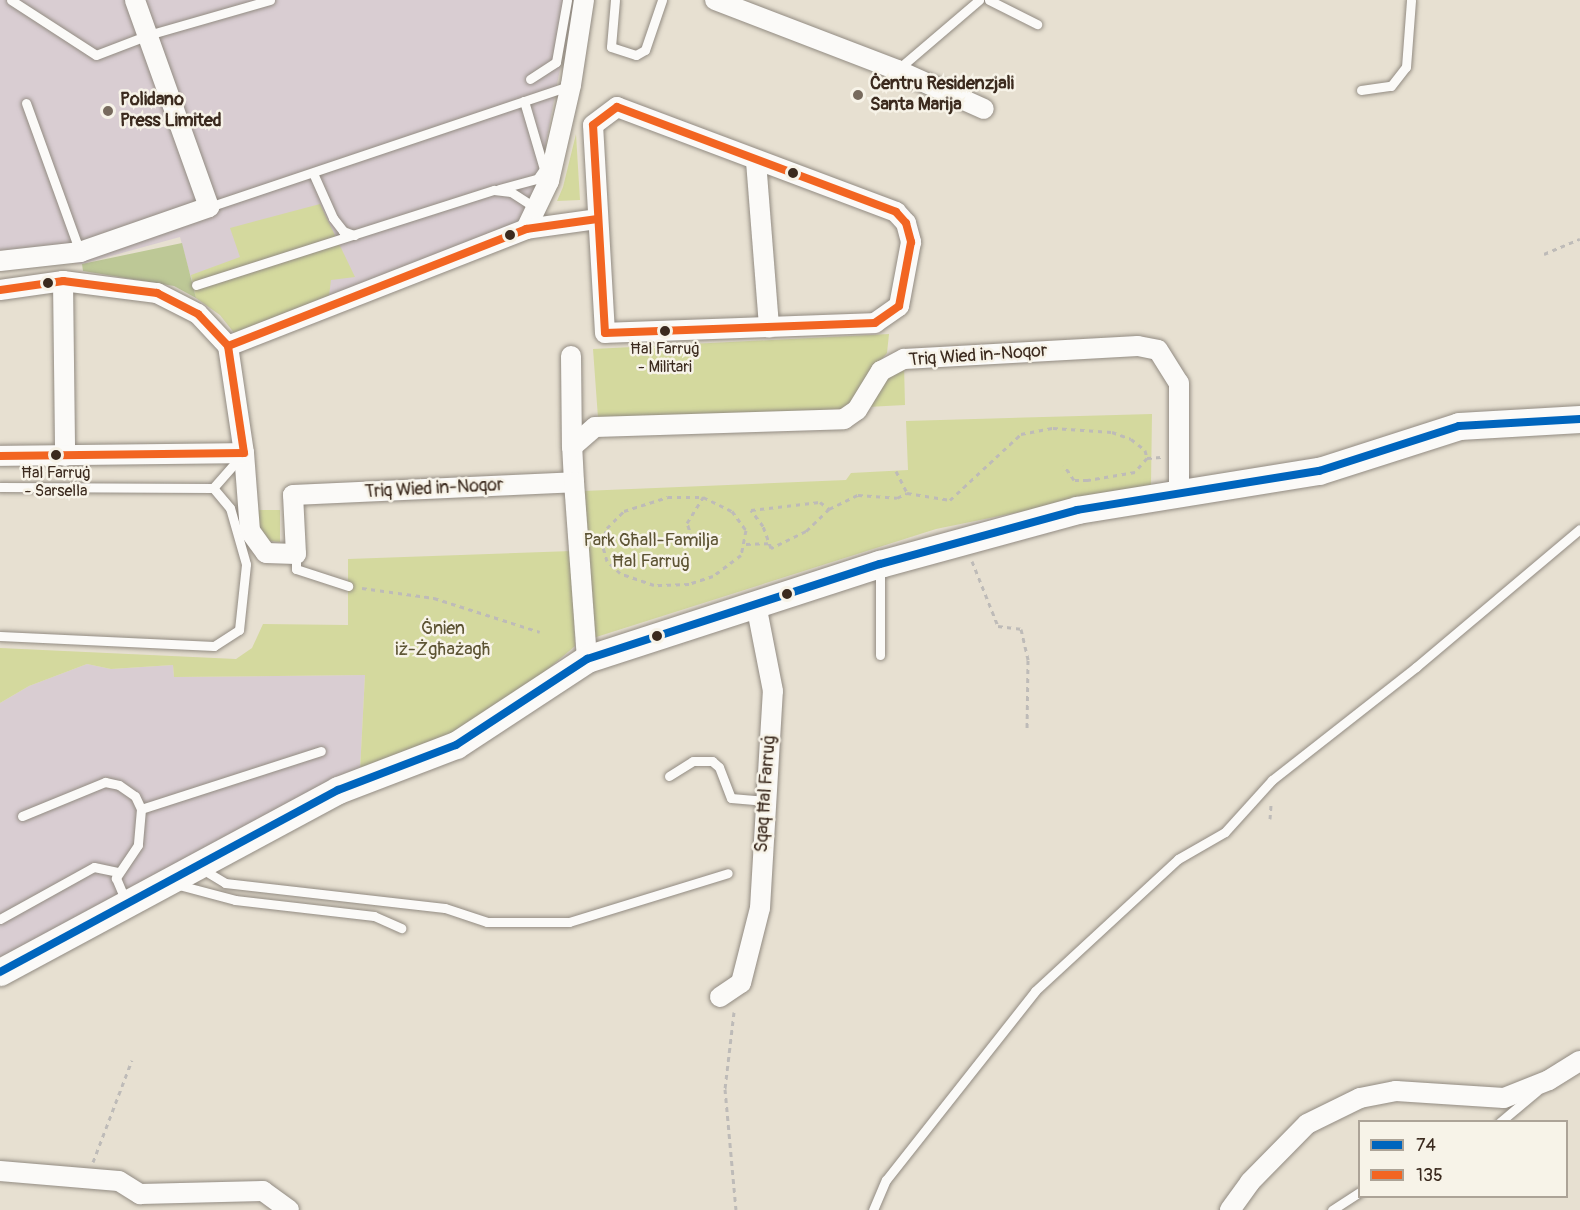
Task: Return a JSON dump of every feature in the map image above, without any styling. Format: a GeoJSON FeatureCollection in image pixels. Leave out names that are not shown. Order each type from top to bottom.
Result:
{"type":"FeatureCollection","features":[{"type":"Feature","properties":{"kind":"main road"},"geometry":{"type":"LineString","coordinates":[[0,972],[338,790],[456,745],[587,659],[880,564],[1077,510],[1179,496],[1318,471],[1459,426],[1580,419]]}},
{"type":"Feature","properties":{"kind":"street"},"geometry":{"type":"LineString","coordinates":[[526,229],[549,181],[571,85],[584,0]]}},
{"type":"Feature","properties":{"kind":"street"},"geometry":{"type":"LineString","coordinates":[[715,0],[897,70],[984,109]]}},
{"type":"Feature","properties":{"kind":"street"},"geometry":{"type":"LineString","coordinates":[[0,261],[80,252],[210,207],[134,1]]}},
{"type":"Feature","properties":{"kind":"street"},"geometry":{"type":"LineString","coordinates":[[617,107],[756,161],[896,212],[906,223],[911,242],[899,306],[875,323],[605,333],[593,125],[617,107]]}},
{"type":"Feature","properties":{"kind":"street"},"geometry":{"type":"LineString","coordinates":[[756,161],[769,327]]}},
{"type":"Feature","properties":{"kind":"street"},"geometry":{"type":"LineString","coordinates":[[228,346],[526,229],[597,219]]}},
{"type":"Feature","properties":{"kind":"street"},"geometry":{"type":"LineString","coordinates":[[63,281],[65,456]]}},
{"type":"Feature","properties":{"kind":"street"},"geometry":{"type":"LineString","coordinates":[[0,290],[63,281],[157,292],[198,314],[228,346],[244,453],[250,531],[266,553],[296,554]]}},
{"type":"Feature","properties":{"kind":"street","name":"Triq Wied in-Noqor"},"geometry":{"type":"LineString","coordinates":[[572,447],[595,427],[844,419],[857,410],[880,371],[904,359],[1138,345],[1158,350],[1179,383],[1179,496]]}},
{"type":"Feature","properties":{"kind":"street"},"geometry":{"type":"LineString","coordinates":[[571,356],[572,447],[587,659]]}},
{"type":"Feature","properties":{"kind":"street"},"geometry":{"type":"LineString","coordinates":[[0,456],[244,453]]}},
{"type":"Feature","properties":{"kind":"street","name":"Triq Wied in-Noqor"},"geometry":{"type":"LineString","coordinates":[[296,554],[293,495],[574,482]]}},
{"type":"Feature","properties":{"kind":"street","name":"Sqaq Ħal Farruġ"},"geometry":{"type":"LineString","coordinates":[[741,983],[759,908],[773,691],[756,604]]}},
{"type":"Feature","properties":{"kind":"street"},"geometry":{"type":"LineString","coordinates":[[720,997],[741,983]]}},
{"type":"Feature","properties":{"kind":"street"},"geometry":{"type":"LineString","coordinates":[[1230,1210],[1250,1182],[1307,1124],[1360,1098],[1396,1091],[1504,1098],[1549,1080],[1580,1061]]}},
{"type":"Feature","properties":{"kind":"street"},"geometry":{"type":"LineString","coordinates":[[0,1171],[119,1181],[140,1202],[263,1191],[289,1210]]}},
{"type":"Feature","properties":{"kind":"lane"},"geometry":{"type":"LineString","coordinates":[[11,0],[96,55],[148,35],[270,0]]}},
{"type":"Feature","properties":{"kind":"lane"},"geometry":{"type":"LineString","coordinates":[[530,79],[556,62],[567,0]]}},
{"type":"Feature","properties":{"kind":"lane"},"geometry":{"type":"LineString","coordinates":[[615,0],[611,47],[636,55],[645,50],[663,0]]}},
{"type":"Feature","properties":{"kind":"lane"},"geometry":{"type":"LineString","coordinates":[[897,70],[979,0]]}},
{"type":"Feature","properties":{"kind":"lane"},"geometry":{"type":"LineString","coordinates":[[989,0],[1036,24]]}},
{"type":"Feature","properties":{"kind":"lane"},"geometry":{"type":"LineString","coordinates":[[1361,90],[1369,92],[1391,86],[1406,67],[1411,0]]}},
{"type":"Feature","properties":{"kind":"lane"},"geometry":{"type":"LineString","coordinates":[[210,207],[571,85]]}},
{"type":"Feature","properties":{"kind":"lane"},"geometry":{"type":"LineString","coordinates":[[196,285],[494,190],[537,179],[544,169],[524,101]]}},
{"type":"Feature","properties":{"kind":"lane"},"geometry":{"type":"LineString","coordinates":[[26,103],[80,252]]}},
{"type":"Feature","properties":{"kind":"lane"},"geometry":{"type":"LineString","coordinates":[[313,173],[333,218],[343,231],[354,235]]}},
{"type":"Feature","properties":{"kind":"lane"},"geometry":{"type":"LineString","coordinates":[[494,190],[511,192],[536,208]]}},
{"type":"Feature","properties":{"kind":"lane"},"geometry":{"type":"LineString","coordinates":[[0,487],[213,488],[244,453]]}},
{"type":"Feature","properties":{"kind":"lane"},"geometry":{"type":"LineString","coordinates":[[0,636],[214,646],[239,630],[246,564],[230,508],[213,488]]}},
{"type":"Feature","properties":{"kind":"lane"},"geometry":{"type":"LineString","coordinates":[[873,1210],[886,1180],[1035,992],[1178,859],[1225,832],[1272,780],[1416,667],[1580,529]]}},
{"type":"Feature","properties":{"kind":"lane"},"geometry":{"type":"LineString","coordinates":[[296,554],[296,568],[348,586]]}},
{"type":"Feature","properties":{"kind":"lane"},"geometry":{"type":"LineString","coordinates":[[879,655],[880,564]]}},
{"type":"Feature","properties":{"kind":"lane"},"geometry":{"type":"LineString","coordinates":[[141,809],[321,751]]}},
{"type":"Feature","properties":{"kind":"lane"},"geometry":{"type":"LineString","coordinates":[[669,776],[693,761],[712,761],[719,767],[731,798],[766,801]]}},
{"type":"Feature","properties":{"kind":"lane"},"geometry":{"type":"LineString","coordinates":[[22,816],[105,782],[119,785],[135,796],[141,809],[138,845],[116,878],[127,904]]}},
{"type":"Feature","properties":{"kind":"lane"},"geometry":{"type":"LineString","coordinates":[[198,866],[225,883],[445,908],[487,922],[569,922],[728,873]]}},
{"type":"Feature","properties":{"kind":"lane"},"geometry":{"type":"LineString","coordinates":[[0,919],[94,867],[118,872]]}},
{"type":"Feature","properties":{"kind":"lane"},"geometry":{"type":"LineString","coordinates":[[167,882],[235,900],[299,905],[374,916],[401,928]]}},
{"type":"Feature","properties":{"kind":"lane"},"geometry":{"type":"LineString","coordinates":[[1502,1120],[1549,1080]]}},
{"type":"Feature","properties":{"kind":"lane"},"geometry":{"type":"LineString","coordinates":[[1332,1210],[1358,1193]]}},
{"type":"Feature","properties":{"kind":"path"},"geometry":{"type":"LineString","coordinates":[[1544,254],[1580,240]]}},
{"type":"Feature","properties":{"kind":"path"},"geometry":{"type":"LineString","coordinates":[[828,509],[820,502],[751,510],[771,548],[806,531],[828,509],[858,495],[897,498],[907,493],[950,500],[1021,434],[1053,428],[1112,432],[1131,439],[1145,450],[1148,458],[1136,472],[1088,480],[1074,480],[1064,465]]}},
{"type":"Feature","properties":{"kind":"path"},"geometry":{"type":"LineString","coordinates":[[897,471],[907,493]]}},
{"type":"Feature","properties":{"kind":"path"},"geometry":{"type":"LineString","coordinates":[[692,538],[687,523],[703,497]]}},
{"type":"Feature","properties":{"kind":"path"},"geometry":{"type":"LineString","coordinates":[[703,497],[732,511],[746,530],[746,544],[741,555],[728,567],[689,584],[654,585],[620,573],[607,561],[602,544],[607,528],[624,511],[658,499],[703,497]]}},
{"type":"Feature","properties":{"kind":"path"},"geometry":{"type":"LineString","coordinates":[[963,540],[998,626],[1021,629],[1028,660],[1027,730]]}},
{"type":"Feature","properties":{"kind":"path"},"geometry":{"type":"LineString","coordinates":[[746,544],[769,543]]}},
{"type":"Feature","properties":{"kind":"path"},"geometry":{"type":"LineString","coordinates":[[348,586],[434,598],[540,632]]}},
{"type":"Feature","properties":{"kind":"path"},"geometry":{"type":"LineString","coordinates":[[736,1210],[725,1089],[734,1005],[741,983]]}},
{"type":"Feature","properties":{"kind":"path"},"geometry":{"type":"LineString","coordinates":[[89,1180],[132,1060]]}},
{"type":"Feature","properties":{"kind":"shaded area"},"geometry":{"type":"Polygon","coordinates":[[[0,0],[573,0],[531,222],[235,334],[220,315],[196,298],[180,237],[82,264],[0,256],[0,0]]]}},
{"type":"Feature","properties":{"kind":"shaded area"},"geometry":{"type":"Polygon","coordinates":[[[87,664],[111,669],[173,665],[174,677],[365,675],[360,771],[0,960],[0,703],[29,686],[87,664]]]}},
{"type":"Feature","properties":{"kind":"green space"},"geometry":{"type":"Polygon","coordinates":[[[576,134],[580,200],[557,201],[563,187],[576,134]]]}},
{"type":"Feature","properties":{"kind":"green space"},"geometry":{"type":"Polygon","coordinates":[[[320,204],[355,277],[331,280],[329,296],[235,334],[220,315],[196,298],[191,275],[240,257],[230,228],[320,204]]]}},
{"type":"Feature","properties":{"kind":"green space"},"geometry":{"type":"Polygon","coordinates":[[[182,243],[196,298],[174,286],[83,271],[82,264],[182,243]]]}},
{"type":"Feature","properties":{"kind":"green space"},"geometry":{"type":"Polygon","coordinates":[[[889,334],[887,353],[865,379],[854,402],[842,411],[598,418],[593,349],[889,334]]]}},
{"type":"Feature","properties":{"kind":"green space"},"geometry":{"type":"Polygon","coordinates":[[[904,365],[905,405],[867,407],[878,382],[904,365]]]}},
{"type":"Feature","properties":{"kind":"green space","name":"Park Għall-Familja Ħal Farruġ"},"geometry":{"type":"Polygon","coordinates":[[[1152,414],[1151,485],[936,529],[590,639],[583,491],[846,480],[851,473],[908,470],[906,421],[1152,414]]]}},
{"type":"Feature","properties":{"kind":"green space"},"geometry":{"type":"Polygon","coordinates":[[[249,510],[280,510],[280,542],[259,540],[249,510]]]}},
{"type":"Feature","properties":{"kind":"green space","name":"Ġnien iż-Żgħażagħ"},"geometry":{"type":"Polygon","coordinates":[[[572,551],[575,646],[514,698],[443,741],[360,771],[365,675],[174,677],[173,665],[111,669],[87,664],[29,686],[0,703],[0,648],[236,659],[252,648],[263,624],[348,625],[348,559],[572,551]]]}},
{"type":"Feature","properties":{"kind":"transit line","name":"135"},"geometry":{"type":"LineString","coordinates":[[617,107],[896,212],[906,223],[911,242],[899,306],[875,323],[605,333],[593,125],[617,107]]}},
{"type":"Feature","properties":{"kind":"transit line","name":"135"},"geometry":{"type":"LineString","coordinates":[[228,346],[526,229],[597,219]]}},
{"type":"Feature","properties":{"kind":"transit line","name":"135"},"geometry":{"type":"LineString","coordinates":[[0,290],[63,281],[157,293],[198,314],[228,346]]}},
{"type":"Feature","properties":{"kind":"transit line","name":"135"},"geometry":{"type":"LineString","coordinates":[[0,456],[244,453],[228,346]]}},
{"type":"Feature","properties":{"kind":"transit line","name":"74"},"geometry":{"type":"LineString","coordinates":[[0,972],[338,790],[456,745],[587,659],[880,564],[1077,510],[1319,471],[1459,426],[1580,419]]}},
{"type":"Feature","properties":{"kind":"place","name":"Ċentru Residenzjali Santa Marija"},"geometry":{"type":"Point","coordinates":[858,95]}},
{"type":"Feature","properties":{"kind":"place","name":"Polidano Press Limited"},"geometry":{"type":"Point","coordinates":[108,111]}},
{"type":"Feature","properties":{"kind":"place","name":"Ħal Farruġ - Militari"},"geometry":{"type":"Point","coordinates":[665,331]}},
{"type":"Feature","properties":{"kind":"place","name":"Ħal Farruġ - Sarsella"},"geometry":{"type":"Point","coordinates":[56,455]}}]}
